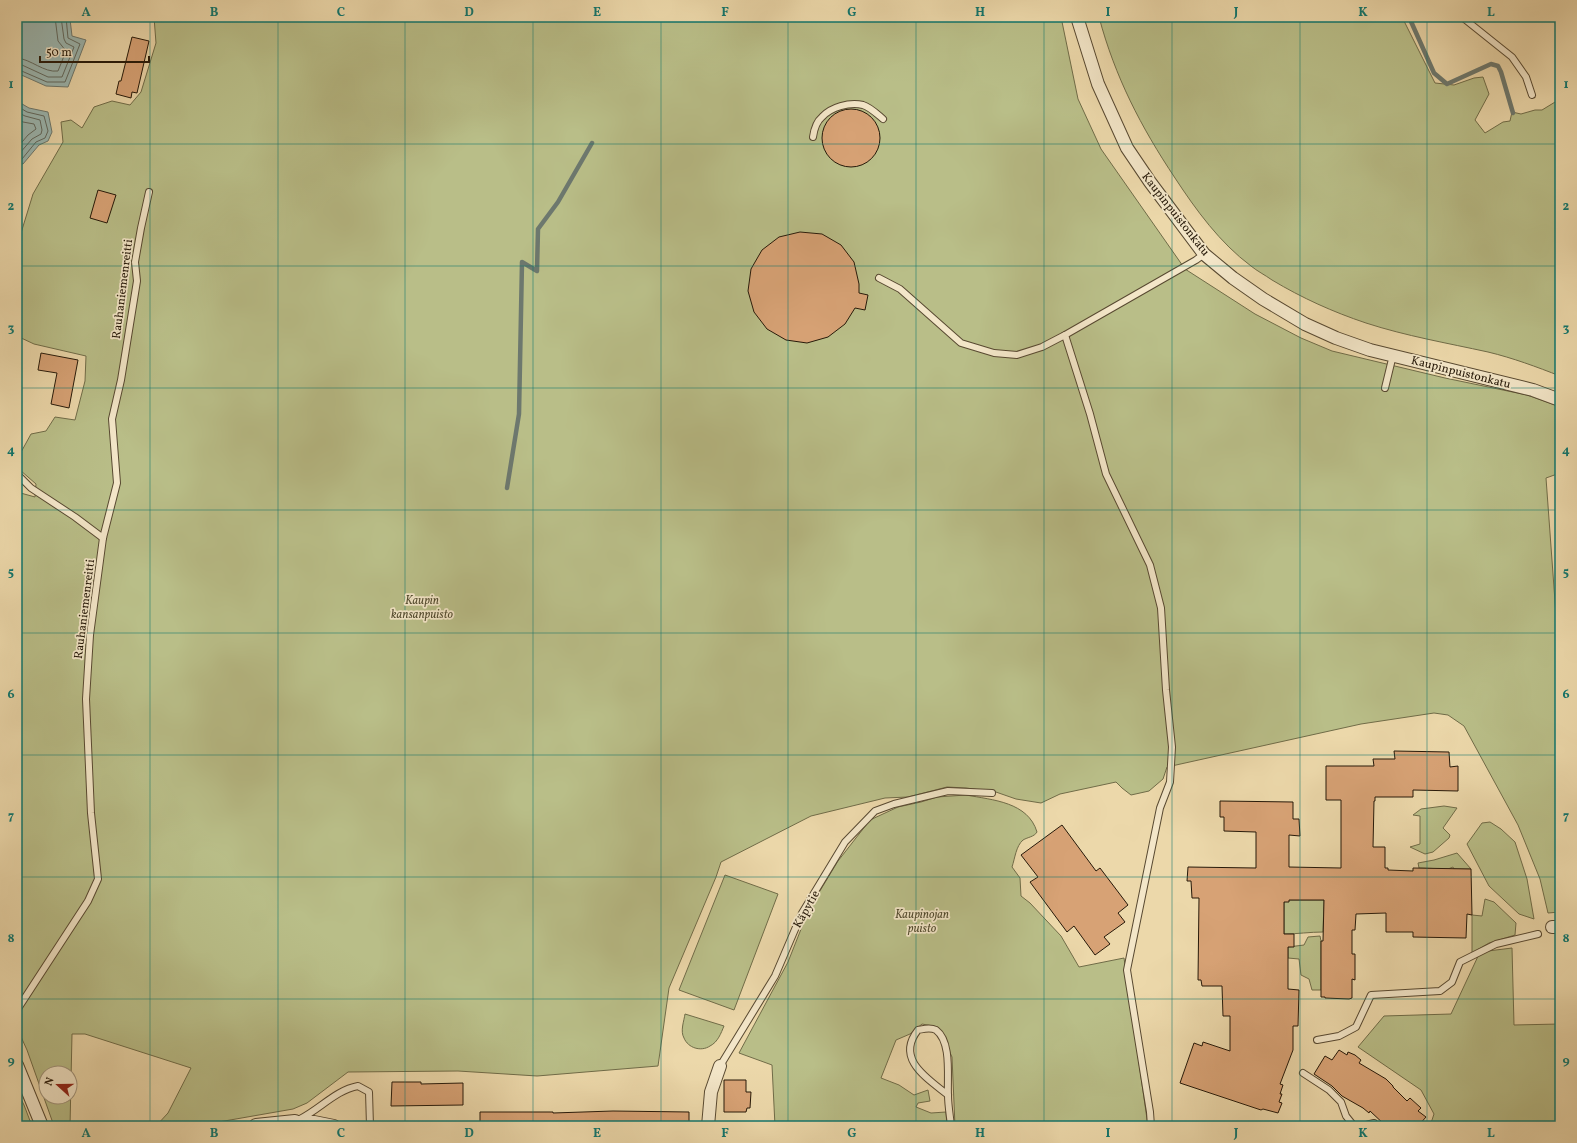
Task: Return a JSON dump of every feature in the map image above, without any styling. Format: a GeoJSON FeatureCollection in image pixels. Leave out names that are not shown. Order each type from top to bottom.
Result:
{"type":"FeatureCollection","features":[{"type":"Feature","properties":{"kind":"street","name":"Kaupinpuistonkatu"},"geometry":{"type":"LineString","coordinates":[[1077,17],[1098,84],[1127,148],[1154,188],[1204,254],[1233,278],[1262,299],[1305,324],[1336,338],[1370,350],[1486,377],[1533,390],[1560,400]]}},
{"type":"Feature","properties":{"kind":"street"},"geometry":{"type":"LineString","coordinates":[[17,1065],[42,1126]]}},
{"type":"Feature","properties":{"kind":"street","name":"Käpytie"},"geometry":{"type":"LineString","coordinates":[[708,1126],[711,1092],[720,1066]]}},
{"type":"Feature","properties":{"kind":"street"},"geometry":{"type":"LineString","coordinates":[[256,1126],[294,1122],[314,1122],[334,1126]]}},
{"type":"Feature","properties":{"kind":"lane"},"geometry":{"type":"LineString","coordinates":[[1462,17],[1512,57],[1526,78],[1532,95]]}},
{"type":"Feature","properties":{"kind":"lane"},"geometry":{"type":"LineString","coordinates":[[813,137],[815,127],[822,117],[832,110],[842,106],[863,105],[883,120]]}},
{"type":"Feature","properties":{"kind":"lane","name":"Rauhaniemenreitti"},"geometry":{"type":"LineString","coordinates":[[17,1010],[88,901],[98,879],[91,813],[86,699],[90,635],[103,538],[117,483],[112,419],[121,380],[136,281],[135,262],[149,192]]}},
{"type":"Feature","properties":{"kind":"lane"},"geometry":{"type":"LineString","coordinates":[[879,278],[900,289],[961,343],[994,354],[1017,355],[1042,346],[1065,335],[1204,254]]}},
{"type":"Feature","properties":{"kind":"lane"},"geometry":{"type":"LineString","coordinates":[[1065,335],[1090,414],[1106,474],[1150,565],[1161,608],[1166,690],[1172,747],[1170,782],[1160,808],[1127,970],[1151,1126]]}},
{"type":"Feature","properties":{"kind":"lane"},"geometry":{"type":"LineString","coordinates":[[1385,388],[1393,355]]}},
{"type":"Feature","properties":{"kind":"lane"},"geometry":{"type":"LineString","coordinates":[[17,474],[31,488],[75,517],[103,538]]}},
{"type":"Feature","properties":{"kind":"lane","name":"Käpytie"},"geometry":{"type":"LineString","coordinates":[[720,1066],[775,976],[802,913],[845,842],[875,811],[894,804],[948,791],[992,793]]}},
{"type":"Feature","properties":{"kind":"lane"},"geometry":{"type":"LineString","coordinates":[[1317,1040],[1339,1036],[1356,1027],[1371,995],[1440,991],[1452,982],[1460,962],[1496,944],[1538,934]]}},
{"type":"Feature","properties":{"kind":"lane"},"geometry":{"type":"LineString","coordinates":[[948,1095],[919,1072],[911,1060],[911,1039],[918,1030],[931,1028],[941,1036],[946,1047],[951,1126]]}},
{"type":"Feature","properties":{"kind":"lane"},"geometry":{"type":"LineString","coordinates":[[1303,1073],[1329,1090],[1341,1102],[1346,1116],[1354,1126]]}},
{"type":"Feature","properties":{"kind":"lane"},"geometry":{"type":"LineString","coordinates":[[294,1122],[309,1114],[346,1089],[358,1086],[369,1092],[370,1126]]}},
{"type":"Feature","properties":{"kind":"lane"},"geometry":{"type":"LineString","coordinates":[[1362,1126],[1374,1123]]}},
{"type":"Feature","properties":{"kind":"green space","name":"Kaupin kansanpuisto"},"geometry":{"type":"Polygon","coordinates":[[[154,17],[1061,17],[1078,99],[1101,149],[1185,269],[1255,314],[1301,338],[1332,351],[1445,378],[1527,395],[1560,407],[1560,473],[1546,478],[1560,670],[1560,912],[1548,913],[1540,879],[1518,825],[1464,726],[1448,715],[1434,713],[1361,724],[1167,767],[1163,779],[1149,791],[1131,795],[1116,782],[1060,794],[1041,803],[1016,799],[993,791],[947,787],[908,797],[885,798],[811,816],[721,862],[669,988],[658,1066],[537,1076],[458,1071],[348,1072],[307,1103],[293,1109],[213,1123],[207,1126],[156,1126],[168,1113],[191,1068],[85,1034],[72,1034],[71,1065],[38,1065],[38,1081],[17,1028],[17,492],[35,497],[36,484],[20,470],[20,454],[31,434],[46,431],[55,417],[75,420],[85,381],[86,356],[34,344],[17,336],[17,246],[33,194],[63,142],[61,122],[71,120],[82,128],[94,107],[112,101],[130,105],[141,92],[156,43],[154,17]]]}},
{"type":"Feature","properties":{"kind":"green space"},"geometry":{"type":"Polygon","coordinates":[[[1099,17],[1402,17],[1435,83],[1454,85],[1474,78],[1483,77],[1489,94],[1475,120],[1485,133],[1503,122],[1510,121],[1512,112],[1521,114],[1535,110],[1542,110],[1560,99],[1560,376],[1497,354],[1396,332],[1354,319],[1306,299],[1283,287],[1253,268],[1229,247],[1209,225],[1191,202],[1151,140],[1121,81],[1105,39],[1099,17]]]}},
{"type":"Feature","properties":{"kind":"green space","name":"Kaupinojan puisto"},"geometry":{"type":"Polygon","coordinates":[[[966,795],[998,801],[1018,808],[1026,814],[1032,822],[1037,832],[1023,840],[1017,849],[1012,867],[1020,878],[1021,896],[1030,903],[1061,936],[1079,967],[1124,958],[1148,1126],[955,1126],[952,1057],[938,1027],[922,1024],[910,1034],[896,1040],[881,1078],[899,1085],[914,1095],[928,1090],[930,1101],[918,1103],[916,1107],[931,1113],[946,1112],[947,1126],[775,1126],[772,1065],[739,1053],[788,962],[809,909],[838,861],[870,820],[898,807],[937,797],[966,795]]]}},
{"type":"Feature","properties":{"kind":"green space"},"geometry":{"type":"Polygon","coordinates":[[[1444,806],[1457,808],[1443,828],[1450,835],[1449,838],[1433,852],[1425,854],[1410,847],[1420,844],[1420,816],[1413,815],[1421,809],[1444,806]]]}},
{"type":"Feature","properties":{"kind":"green space"},"geometry":{"type":"Polygon","coordinates":[[[1490,822],[1501,829],[1515,842],[1527,879],[1534,919],[1519,914],[1489,886],[1467,844],[1482,823],[1490,822]]]}},
{"type":"Feature","properties":{"kind":"green space"},"geometry":{"type":"Polygon","coordinates":[[[1457,853],[1471,869],[1454,869],[1453,867],[1448,869],[1419,868],[1418,863],[1457,853]]]}},
{"type":"Feature","properties":{"kind":"green space"},"geometry":{"type":"Polygon","coordinates":[[[725,875],[778,894],[734,1010],[679,990],[725,875]]]}},
{"type":"Feature","properties":{"kind":"green space"},"geometry":{"type":"Polygon","coordinates":[[[1485,899],[1494,902],[1516,923],[1515,935],[1489,943],[1472,953],[1472,915],[1482,916],[1485,899]]]}},
{"type":"Feature","properties":{"kind":"green space"},"geometry":{"type":"Polygon","coordinates":[[[1289,900],[1324,900],[1323,932],[1284,934],[1284,902],[1289,900]]]}},
{"type":"Feature","properties":{"kind":"green space"},"geometry":{"type":"Polygon","coordinates":[[[1320,936],[1321,990],[1312,990],[1309,979],[1301,975],[1299,959],[1288,958],[1288,947],[1304,945],[1308,937],[1320,936]]]}},
{"type":"Feature","properties":{"kind":"green space"},"geometry":{"type":"Polygon","coordinates":[[[1512,948],[1514,1025],[1560,1024],[1560,1126],[1430,1126],[1434,1114],[1421,1090],[1358,1047],[1384,1016],[1451,1014],[1480,952],[1512,948]]]}},
{"type":"Feature","properties":{"kind":"green space"},"geometry":{"type":"Polygon","coordinates":[[[685,1014],[724,1026],[719,1037],[715,1042],[706,1048],[699,1049],[692,1047],[684,1038],[682,1032],[685,1014]]]}},
{"type":"Feature","properties":{"kind":"green space"},"geometry":{"type":"Polygon","coordinates":[[[17,1091],[24,1105],[32,1126],[17,1126],[17,1091]]]}},
{"type":"Feature","properties":{"kind":"green space","name":"Kaupin kansanpuisto"},"geometry":{"type":"Polygon","coordinates":[[[47,1105],[70,1105],[70,1126],[54,1126],[47,1105]]]}},
{"type":"Feature","properties":{"kind":"water"},"geometry":{"type":"Polygon","coordinates":[[[17,17],[65,17],[70,19],[72,36],[86,40],[68,87],[46,86],[17,73],[17,17]]]}},
{"type":"Feature","properties":{"kind":"water"},"geometry":{"type":"Polygon","coordinates":[[[17,101],[29,108],[48,112],[52,132],[48,141],[39,145],[23,164],[17,164],[17,101]]]}},
{"type":"Feature","properties":{"kind":"building"},"geometry":{"type":"Polygon","coordinates":[[[132,37],[149,41],[137,93],[132,92],[131,98],[116,94],[119,81],[121,81],[132,37]]]}},
{"type":"Feature","properties":{"kind":"building"},"geometry":{"type":"Polygon","coordinates":[[[851,109],[862,111],[872,117],[878,127],[880,138],[878,149],[872,159],[862,165],[851,167],[840,165],[830,159],[824,149],[822,138],[824,127],[830,117],[840,111],[851,109]]]}},
{"type":"Feature","properties":{"kind":"building"},"geometry":{"type":"Polygon","coordinates":[[[98,190],[116,195],[107,223],[90,218],[98,190]]]}},
{"type":"Feature","properties":{"kind":"building"},"geometry":{"type":"Polygon","coordinates":[[[800,232],[822,234],[841,245],[854,262],[859,284],[859,293],[868,295],[865,310],[855,308],[845,324],[828,337],[807,343],[786,340],[767,329],[754,312],[748,291],[751,269],[762,250],[779,237],[800,232]]]}},
{"type":"Feature","properties":{"kind":"building"},"geometry":{"type":"Polygon","coordinates":[[[41,353],[78,360],[69,408],[51,404],[57,373],[38,370],[41,353]]]}},
{"type":"Feature","properties":{"kind":"building"},"geometry":{"type":"Polygon","coordinates":[[[1394,751],[1449,752],[1450,767],[1458,766],[1458,791],[1413,790],[1413,797],[1375,797],[1373,847],[1385,847],[1385,868],[1388,868],[1388,870],[1413,871],[1413,868],[1471,869],[1472,915],[1467,914],[1466,938],[1413,937],[1413,932],[1386,932],[1386,913],[1356,914],[1355,930],[1352,930],[1352,954],[1355,954],[1355,980],[1352,979],[1352,998],[1325,998],[1321,997],[1321,941],[1323,941],[1324,900],[1289,900],[1289,902],[1284,902],[1284,934],[1294,934],[1294,947],[1288,947],[1288,989],[1299,990],[1298,1026],[1293,1026],[1293,1050],[1280,1084],[1283,1085],[1279,1102],[1282,1103],[1278,1113],[1263,1109],[1261,1110],[1180,1083],[1194,1043],[1202,1046],[1203,1042],[1230,1051],[1230,1016],[1223,1016],[1222,986],[1202,986],[1201,980],[1198,980],[1199,898],[1192,898],[1191,881],[1187,881],[1188,867],[1256,868],[1256,832],[1224,831],[1224,817],[1220,817],[1220,801],[1293,802],[1293,819],[1299,819],[1300,836],[1289,835],[1289,867],[1341,868],[1341,800],[1326,800],[1326,766],[1374,766],[1373,759],[1395,759],[1394,751]]]}},
{"type":"Feature","properties":{"kind":"building"},"geometry":{"type":"Polygon","coordinates":[[[1062,825],[1096,871],[1100,868],[1128,905],[1118,913],[1125,922],[1104,937],[1110,944],[1095,955],[1074,926],[1067,932],[1030,882],[1038,877],[1021,855],[1062,825]]]}},
{"type":"Feature","properties":{"kind":"building"},"geometry":{"type":"Polygon","coordinates":[[[1339,1050],[1347,1055],[1348,1052],[1355,1055],[1361,1060],[1359,1063],[1386,1079],[1407,1101],[1410,1098],[1421,1108],[1418,1111],[1426,1117],[1418,1126],[1386,1126],[1370,1111],[1369,1113],[1342,1096],[1332,1086],[1314,1074],[1325,1056],[1332,1060],[1339,1050]]]}},
{"type":"Feature","properties":{"kind":"building"},"geometry":{"type":"Polygon","coordinates":[[[724,1080],[746,1080],[746,1092],[751,1092],[750,1108],[747,1108],[746,1112],[724,1112],[724,1080]]]}},
{"type":"Feature","properties":{"kind":"building"},"geometry":{"type":"Polygon","coordinates":[[[392,1082],[421,1082],[421,1084],[463,1083],[463,1105],[391,1106],[392,1082]]]}},
{"type":"Feature","properties":{"kind":"building"},"geometry":{"type":"Polygon","coordinates":[[[613,1111],[689,1112],[689,1126],[480,1126],[480,1112],[553,1113],[613,1111]]]}},
{"type":"Feature","properties":{"kind":"waterway"},"geometry":{"type":"LineString","coordinates":[[1409,17],[1434,73],[1447,84],[1491,64],[1498,66],[1513,113]]}},
{"type":"Feature","properties":{"kind":"waterway"},"geometry":{"type":"LineString","coordinates":[[1554,17],[1560,29]]}},
{"type":"Feature","properties":{"kind":"waterway"},"geometry":{"type":"LineString","coordinates":[[507,488],[519,414],[522,262],[537,271],[538,229],[558,202],[592,143]]}}]}
